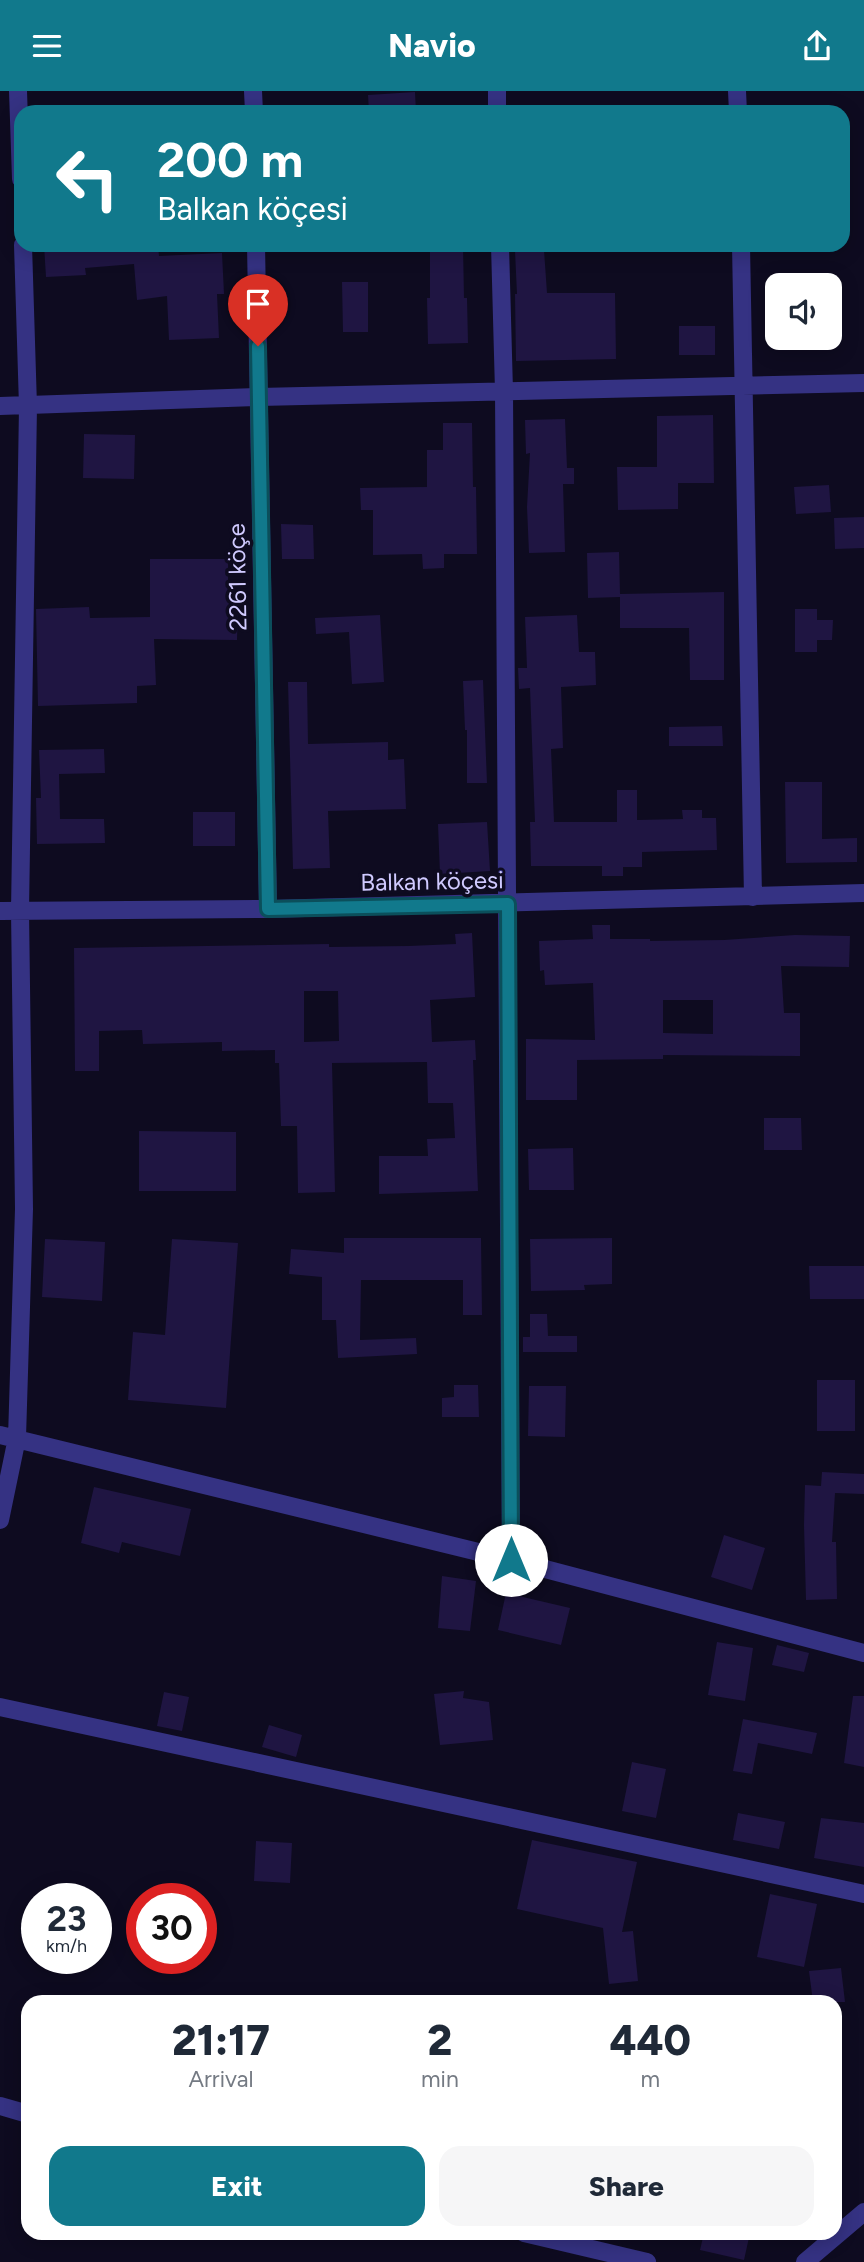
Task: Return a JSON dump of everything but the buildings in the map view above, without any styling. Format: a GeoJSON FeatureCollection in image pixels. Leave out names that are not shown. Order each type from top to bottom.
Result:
{"type":"FeatureCollection","features":[{"type":"Feature","properties":{"kind":"street"},"geometry":{"type":"LineString","coordinates":[[0,1520],[24,1209],[20,911],[28,406],[23,252]]}},
{"type":"Feature","properties":{"kind":"street","name":"2261 köçe"},"geometry":{"type":"LineString","coordinates":[[256,252],[268,909]]}},
{"type":"Feature","properties":{"kind":"street"},"geometry":{"type":"LineString","coordinates":[[500,252],[504,391],[511,1560]]}},
{"type":"Feature","properties":{"kind":"street"},"geometry":{"type":"LineString","coordinates":[[741,252],[753,897]]}},
{"type":"Feature","properties":{"kind":"street"},"geometry":{"type":"LineString","coordinates":[[0,406],[258,397],[864,383]]}},
{"type":"Feature","properties":{"kind":"street","name":"Balkan köçesi"},"geometry":{"type":"LineString","coordinates":[[0,911],[508,904],[864,893]]}},
{"type":"Feature","properties":{"kind":"street"},"geometry":{"type":"LineString","coordinates":[[8,1436],[511,1560],[864,1653]]}},
{"type":"Feature","properties":{"kind":"street"},"geometry":{"type":"LineString","coordinates":[[0,1707],[864,1894]]}},
{"type":"Feature","properties":{"kind":"street"},"geometry":{"type":"LineString","coordinates":[[0,2106],[21,2112]]}},
{"type":"Feature","properties":{"kind":"street"},"geometry":{"type":"LineString","coordinates":[[842,2230],[864,2211]]}},
{"type":"Feature","properties":{"kind":"street"},"geometry":{"type":"LineString","coordinates":[[554,2240],[647,2262]]}},
{"type":"Feature","properties":{"kind":"street"},"geometry":{"type":"LineString","coordinates":[[805,2262],[830,2240]]}},
{"type":"Feature","properties":{"kind":"route"},"geometry":{"type":"LineString","coordinates":[[258,346],[268,909],[508,904],[511,1560]]}}]}
